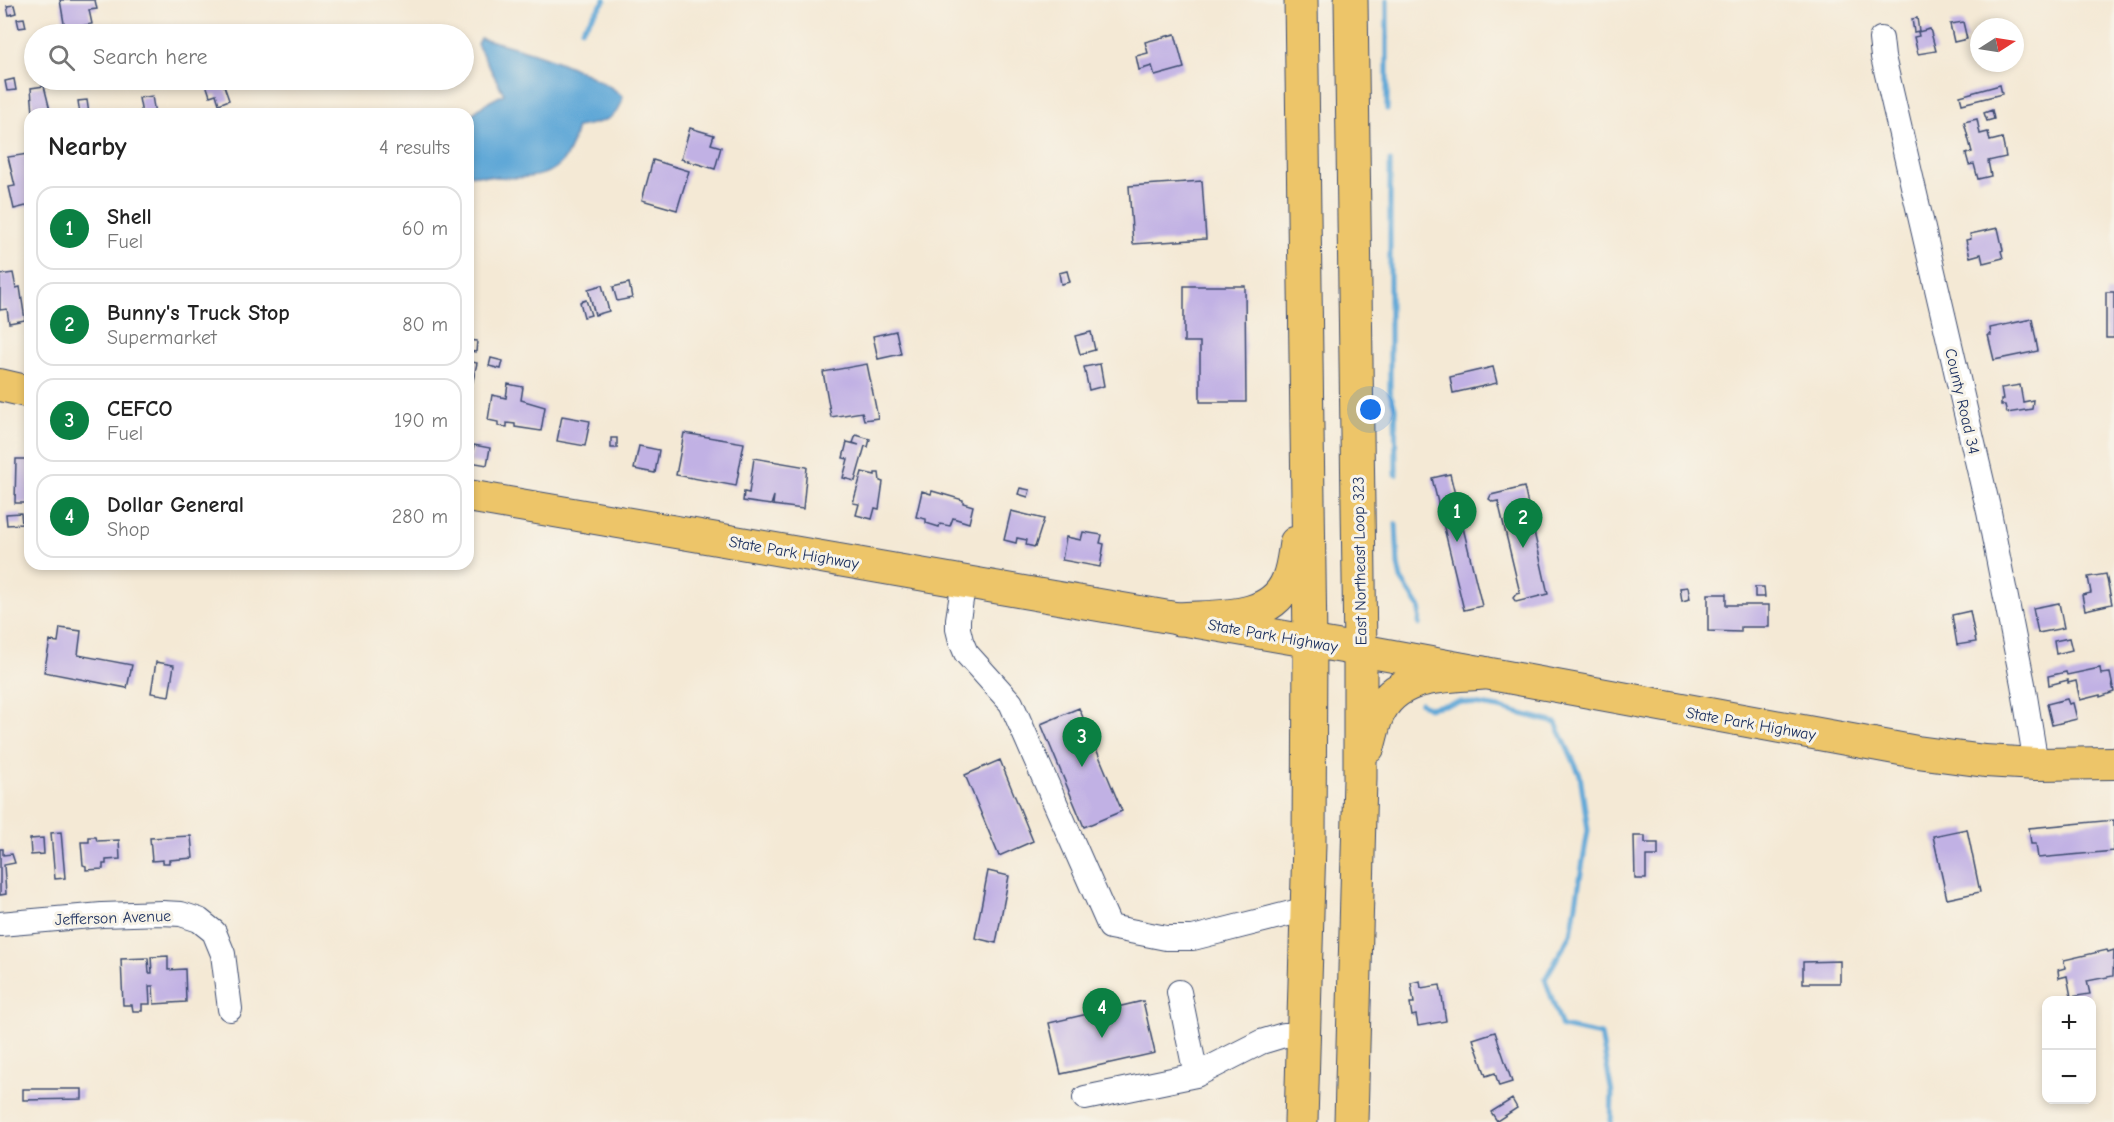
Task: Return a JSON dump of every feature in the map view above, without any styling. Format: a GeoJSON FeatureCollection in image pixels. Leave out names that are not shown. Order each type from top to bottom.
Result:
{"type":"FeatureCollection","features":[{"type":"Feature","properties":{"kind":"highway"},"geometry":{"type":"LineString","coordinates":[[1301,0],[1310,642],[1307,909],[1301,1122]]}},
{"type":"Feature","properties":{"kind":"highway","name":"East Northeast Loop 323"},"geometry":{"type":"LineString","coordinates":[[1351,0],[1360,650],[1360,778],[1351,1122]]}},
{"type":"Feature","properties":{"kind":"highway"},"geometry":{"type":"LineString","coordinates":[[1304,277],[1354,278]]}},
{"type":"Feature","properties":{"kind":"highway"},"geometry":{"type":"LineString","coordinates":[[1179,619],[1248,612],[1260,609],[1275,599],[1288,582],[1307,485]]}},
{"type":"Feature","properties":{"kind":"highway"},"geometry":{"type":"LineString","coordinates":[[1360,778],[1377,716],[1383,705],[1397,691],[1413,681],[1427,678],[1483,673]]}},
{"type":"Feature","properties":{"kind":"highway"},"geometry":{"type":"LineString","coordinates":[[1304,1035],[1354,1039]]}},
{"type":"Feature","properties":{"kind":"main road"},"geometry":{"type":"LineString","coordinates":[[0,385],[24,391]]}},
{"type":"Feature","properties":{"kind":"main road","name":"State Park Highway"},"geometry":{"type":"LineString","coordinates":[[474,497],[1360,650],[1917,753],[2036,764],[2114,763]]}},
{"type":"Feature","properties":{"kind":"street","name":"County Road 34"},"geometry":{"type":"LineString","coordinates":[[1881,39],[1883,57],[1989,513],[2023,684],[2036,764]]}},
{"type":"Feature","properties":{"kind":"street"},"geometry":{"type":"LineString","coordinates":[[964,581],[958,629],[966,653],[1011,703],[1110,927],[1166,938],[1193,938],[1307,909]]}},
{"type":"Feature","properties":{"kind":"street","name":"Jefferson Avenue"},"geometry":{"type":"LineString","coordinates":[[0,924],[102,915],[162,913],[181,914],[200,920],[214,932],[223,954],[230,1009]]}},
{"type":"Feature","properties":{"kind":"street"},"geometry":{"type":"LineString","coordinates":[[1179,992],[1196,1075]]}},
{"type":"Feature","properties":{"kind":"street"},"geometry":{"type":"LineString","coordinates":[[1085,1098],[1196,1075],[1261,1042],[1284,1035],[1304,1035]]}},
{"type":"Feature","properties":{"kind":"water"},"geometry":{"type":"Polygon","coordinates":[[[480,38],[568,66],[611,87],[623,97],[621,105],[606,120],[577,127],[566,157],[551,171],[516,178],[474,175],[474,112],[504,94],[477,44],[480,38]]]}},
{"type":"Feature","properties":{"kind":"building"},"geometry":{"type":"Polygon","coordinates":[[[60,0],[95,0],[97,9],[89,10],[92,24],[64,24],[60,0]]]}},
{"type":"Feature","properties":{"kind":"building"},"geometry":{"type":"Polygon","coordinates":[[[14,5],[16,13],[9,15],[7,6],[14,5]]]}},
{"type":"Feature","properties":{"kind":"building"},"geometry":{"type":"Polygon","coordinates":[[[24,18],[24,27],[19,28],[17,19],[24,18]]]}},
{"type":"Feature","properties":{"kind":"building"},"geometry":{"type":"Polygon","coordinates":[[[1917,18],[1919,31],[1914,32],[1912,19],[1917,18]]]}},
{"type":"Feature","properties":{"kind":"building"},"geometry":{"type":"Polygon","coordinates":[[[1963,22],[1967,39],[1954,42],[1950,24],[1963,22]]]}},
{"type":"Feature","properties":{"kind":"building"},"geometry":{"type":"Polygon","coordinates":[[[1930,29],[1936,51],[1918,54],[1914,37],[1919,36],[1918,32],[1930,29]]]}},
{"type":"Feature","properties":{"kind":"building"},"geometry":{"type":"Polygon","coordinates":[[[1175,34],[1184,68],[1155,76],[1152,66],[1139,70],[1136,56],[1148,53],[1145,42],[1175,34]]]}},
{"type":"Feature","properties":{"kind":"building"},"geometry":{"type":"Polygon","coordinates":[[[14,79],[16,90],[7,91],[5,81],[14,79]]]}},
{"type":"Feature","properties":{"kind":"building"},"geometry":{"type":"Polygon","coordinates":[[[2000,85],[2002,94],[1962,104],[1960,96],[2000,85]]]}},
{"type":"Feature","properties":{"kind":"building"},"geometry":{"type":"Polygon","coordinates":[[[31,90],[45,90],[50,108],[33,108],[31,90]]]}},
{"type":"Feature","properties":{"kind":"building"},"geometry":{"type":"Polygon","coordinates":[[[208,90],[226,90],[229,100],[219,104],[216,94],[210,96],[208,90]]]}},
{"type":"Feature","properties":{"kind":"building"},"geometry":{"type":"Polygon","coordinates":[[[152,96],[154,108],[141,108],[139,98],[152,96]]]}},
{"type":"Feature","properties":{"kind":"building"},"geometry":{"type":"Polygon","coordinates":[[[87,100],[88,108],[79,108],[78,101],[87,100]]]}},
{"type":"Feature","properties":{"kind":"building"},"geometry":{"type":"Polygon","coordinates":[[[1992,110],[1994,119],[1987,121],[1984,113],[1992,110]]]}},
{"type":"Feature","properties":{"kind":"building"},"geometry":{"type":"Polygon","coordinates":[[[1977,119],[1980,134],[1988,132],[1990,141],[2002,138],[2006,157],[1988,161],[1991,176],[1978,179],[1974,164],[1969,165],[1966,154],[1972,152],[1964,122],[1977,119]]]}},
{"type":"Feature","properties":{"kind":"building"},"geometry":{"type":"Polygon","coordinates":[[[690,128],[714,135],[711,144],[721,147],[715,169],[681,159],[690,128]]]}},
{"type":"Feature","properties":{"kind":"building"},"geometry":{"type":"Polygon","coordinates":[[[24,155],[24,206],[14,209],[9,187],[15,186],[8,157],[24,155]]]}},
{"type":"Feature","properties":{"kind":"building"},"geometry":{"type":"Polygon","coordinates":[[[653,160],[689,171],[677,210],[642,200],[653,160]]]}},
{"type":"Feature","properties":{"kind":"building"},"geometry":{"type":"Polygon","coordinates":[[[1202,181],[1206,239],[1133,244],[1129,186],[1202,181]]]}},
{"type":"Feature","properties":{"kind":"building"},"geometry":{"type":"Polygon","coordinates":[[[1998,228],[2003,258],[1983,263],[1981,254],[1970,257],[1966,240],[1971,239],[1970,234],[1998,228]]]}},
{"type":"Feature","properties":{"kind":"building"},"geometry":{"type":"Polygon","coordinates":[[[1067,271],[1070,282],[1061,284],[1059,273],[1067,271]]]}},
{"type":"Feature","properties":{"kind":"building"},"geometry":{"type":"Polygon","coordinates":[[[13,273],[16,288],[20,287],[24,320],[9,323],[7,309],[0,310],[0,275],[13,273]]]}},
{"type":"Feature","properties":{"kind":"building"},"geometry":{"type":"Polygon","coordinates":[[[629,283],[632,298],[617,301],[613,287],[629,283]]]}},
{"type":"Feature","properties":{"kind":"building"},"geometry":{"type":"Polygon","coordinates":[[[602,285],[609,311],[595,315],[588,289],[602,285]]]}},
{"type":"Feature","properties":{"kind":"building"},"geometry":{"type":"Polygon","coordinates":[[[1184,286],[1245,286],[1246,402],[1200,402],[1200,342],[1184,342],[1184,286]]]}},
{"type":"Feature","properties":{"kind":"building"},"geometry":{"type":"Polygon","coordinates":[[[2106,292],[2114,292],[2114,338],[2106,338],[2106,292]]]}},
{"type":"Feature","properties":{"kind":"building"},"geometry":{"type":"Polygon","coordinates":[[[586,300],[591,315],[584,317],[580,302],[586,300]]]}},
{"type":"Feature","properties":{"kind":"building"},"geometry":{"type":"Polygon","coordinates":[[[2032,319],[2038,351],[1994,360],[1988,335],[1991,335],[1990,328],[2032,319]]]}},
{"type":"Feature","properties":{"kind":"building"},"geometry":{"type":"Polygon","coordinates":[[[896,331],[901,354],[878,359],[873,336],[896,331]]]}},
{"type":"Feature","properties":{"kind":"building"},"geometry":{"type":"Polygon","coordinates":[[[1091,332],[1095,350],[1080,354],[1075,336],[1091,332]]]}},
{"type":"Feature","properties":{"kind":"building"},"geometry":{"type":"Polygon","coordinates":[[[474,341],[477,341],[476,352],[474,352],[474,341]]]}},
{"type":"Feature","properties":{"kind":"building"},"geometry":{"type":"Polygon","coordinates":[[[491,358],[503,361],[501,369],[489,366],[491,358]]]}},
{"type":"Feature","properties":{"kind":"building"},"geometry":{"type":"Polygon","coordinates":[[[867,364],[878,418],[864,420],[862,412],[831,417],[823,372],[867,364]]]}},
{"type":"Feature","properties":{"kind":"building"},"geometry":{"type":"Polygon","coordinates":[[[1100,364],[1104,386],[1089,390],[1084,367],[1100,364]]]}},
{"type":"Feature","properties":{"kind":"building"},"geometry":{"type":"Polygon","coordinates":[[[1493,367],[1497,383],[1453,393],[1450,377],[1493,367]]]}},
{"type":"Feature","properties":{"kind":"building"},"geometry":{"type":"Polygon","coordinates":[[[508,384],[523,387],[521,400],[545,407],[541,431],[515,427],[515,424],[507,423],[507,427],[498,426],[498,422],[488,420],[492,395],[506,398],[508,384]]]}},
{"type":"Feature","properties":{"kind":"building"},"geometry":{"type":"Polygon","coordinates":[[[2020,385],[2023,402],[2033,400],[2032,409],[2007,413],[2005,405],[2001,405],[2001,400],[2003,400],[2001,388],[2020,385]]]}},
{"type":"Feature","properties":{"kind":"building"},"geometry":{"type":"Polygon","coordinates":[[[562,416],[590,421],[585,446],[557,441],[562,416]]]}},
{"type":"Feature","properties":{"kind":"building"},"geometry":{"type":"Polygon","coordinates":[[[684,433],[744,443],[736,486],[676,475],[684,433]]]}},
{"type":"Feature","properties":{"kind":"building"},"geometry":{"type":"Polygon","coordinates":[[[856,435],[870,439],[868,447],[865,446],[855,481],[843,478],[848,459],[843,458],[847,442],[859,445],[853,443],[856,435]]]}},
{"type":"Feature","properties":{"kind":"building"},"geometry":{"type":"Polygon","coordinates":[[[611,438],[617,438],[617,448],[611,448],[611,438]]]}},
{"type":"Feature","properties":{"kind":"building"},"geometry":{"type":"Polygon","coordinates":[[[474,445],[490,448],[487,465],[474,463],[474,445]]]}},
{"type":"Feature","properties":{"kind":"building"},"geometry":{"type":"Polygon","coordinates":[[[639,446],[659,450],[655,473],[634,469],[639,446]]]}},
{"type":"Feature","properties":{"kind":"building"},"geometry":{"type":"Polygon","coordinates":[[[754,458],[807,467],[803,509],[773,505],[774,496],[771,505],[743,501],[744,492],[749,493],[754,458]]]}},
{"type":"Feature","properties":{"kind":"building"},"geometry":{"type":"Polygon","coordinates":[[[16,459],[24,459],[24,503],[15,503],[16,459]]]}},
{"type":"Feature","properties":{"kind":"building"},"geometry":{"type":"Polygon","coordinates":[[[862,472],[875,475],[879,473],[880,481],[883,482],[879,509],[875,508],[872,519],[856,515],[859,504],[853,503],[862,472]]]}},
{"type":"Feature","properties":{"kind":"building"},"geometry":{"type":"Polygon","coordinates":[[[1450,474],[1482,606],[1464,610],[1432,478],[1450,474]]]}},
{"type":"Feature","properties":{"kind":"building"},"geometry":{"type":"Polygon","coordinates":[[[1524,487],[1548,594],[1516,602],[1513,598],[1520,593],[1498,501],[1493,502],[1489,499],[1491,495],[1524,487]]]}},
{"type":"Feature","properties":{"kind":"building"},"geometry":{"type":"Polygon","coordinates":[[[1020,488],[1030,490],[1028,497],[1018,494],[1020,488]]]}},
{"type":"Feature","properties":{"kind":"building"},"geometry":{"type":"Polygon","coordinates":[[[922,491],[931,494],[932,491],[963,500],[963,503],[973,506],[969,523],[953,518],[950,526],[940,524],[939,527],[926,523],[926,519],[916,517],[922,491]]]}},
{"type":"Feature","properties":{"kind":"building"},"geometry":{"type":"Polygon","coordinates":[[[1011,511],[1044,519],[1035,547],[1026,545],[1027,540],[1017,538],[1016,543],[1004,540],[1011,511]]]}},
{"type":"Feature","properties":{"kind":"building"},"geometry":{"type":"Polygon","coordinates":[[[21,513],[22,524],[7,525],[6,514],[21,513]]]}},
{"type":"Feature","properties":{"kind":"building"},"geometry":{"type":"Polygon","coordinates":[[[1083,532],[1102,535],[1100,543],[1104,544],[1100,567],[1062,560],[1066,537],[1081,540],[1083,532]]]}},
{"type":"Feature","properties":{"kind":"building"},"geometry":{"type":"Polygon","coordinates":[[[2106,574],[2112,604],[2085,610],[2082,595],[2091,593],[2088,577],[2106,574]]]}},
{"type":"Feature","properties":{"kind":"building"},"geometry":{"type":"Polygon","coordinates":[[[1688,587],[1690,599],[1682,601],[1680,588],[1688,587]]]}},
{"type":"Feature","properties":{"kind":"building"},"geometry":{"type":"Polygon","coordinates":[[[1755,587],[1764,587],[1765,597],[1755,597],[1755,587]]]}},
{"type":"Feature","properties":{"kind":"building"},"geometry":{"type":"Polygon","coordinates":[[[1708,594],[1726,594],[1726,605],[1769,605],[1769,627],[1741,627],[1741,632],[1708,631],[1708,594]]]}},
{"type":"Feature","properties":{"kind":"building"},"geometry":{"type":"Polygon","coordinates":[[[2059,603],[2064,628],[2038,633],[2033,608],[2059,603]]]}},
{"type":"Feature","properties":{"kind":"building"},"geometry":{"type":"Polygon","coordinates":[[[1970,611],[1976,642],[1957,645],[1952,615],[1970,611]]]}},
{"type":"Feature","properties":{"kind":"building"},"geometry":{"type":"Polygon","coordinates":[[[60,628],[81,631],[78,655],[132,665],[127,688],[44,672],[50,641],[58,642],[60,628]]]}},
{"type":"Feature","properties":{"kind":"building"},"geometry":{"type":"Polygon","coordinates":[[[2069,638],[2072,650],[2056,654],[2054,641],[2069,638]]]}},
{"type":"Feature","properties":{"kind":"building"},"geometry":{"type":"Polygon","coordinates":[[[156,662],[174,665],[169,696],[151,693],[156,662]]]}},
{"type":"Feature","properties":{"kind":"building"},"geometry":{"type":"Polygon","coordinates":[[[2100,668],[2101,674],[2110,673],[2114,692],[2080,700],[2076,681],[2068,683],[2068,680],[2049,685],[2048,676],[2066,672],[2067,675],[2100,668]]]}},
{"type":"Feature","properties":{"kind":"building"},"geometry":{"type":"Polygon","coordinates":[[[2067,699],[2069,704],[2073,703],[2077,719],[2052,725],[2047,704],[2067,699]]]}},
{"type":"Feature","properties":{"kind":"building"},"geometry":{"type":"Polygon","coordinates":[[[1079,708],[1122,811],[1084,827],[1041,724],[1079,708]]]}},
{"type":"Feature","properties":{"kind":"building"},"geometry":{"type":"Polygon","coordinates":[[[1000,760],[1033,841],[999,856],[965,775],[1000,760]]]}},
{"type":"Feature","properties":{"kind":"building"},"geometry":{"type":"Polygon","coordinates":[[[2114,820],[2114,851],[2038,858],[2036,844],[2031,844],[2029,828],[2114,820]]]}},
{"type":"Feature","properties":{"kind":"building"},"geometry":{"type":"Polygon","coordinates":[[[1967,829],[1980,892],[1947,899],[1933,836],[1967,829]]]}},
{"type":"Feature","properties":{"kind":"building"},"geometry":{"type":"Polygon","coordinates":[[[61,832],[65,878],[55,879],[51,833],[61,832]]]}},
{"type":"Feature","properties":{"kind":"building"},"geometry":{"type":"Polygon","coordinates":[[[191,836],[193,858],[169,860],[169,863],[163,863],[163,860],[152,861],[150,838],[191,836]]]}},
{"type":"Feature","properties":{"kind":"building"},"geometry":{"type":"Polygon","coordinates":[[[1634,836],[1645,836],[1645,843],[1658,843],[1658,856],[1646,856],[1646,879],[1635,879],[1634,836]]]}},
{"type":"Feature","properties":{"kind":"building"},"geometry":{"type":"Polygon","coordinates":[[[89,837],[96,837],[97,841],[119,840],[120,859],[106,860],[103,869],[86,870],[86,866],[83,865],[81,842],[89,842],[89,837]]]}},
{"type":"Feature","properties":{"kind":"building"},"geometry":{"type":"Polygon","coordinates":[[[43,838],[44,854],[31,855],[30,839],[43,838]]]}},
{"type":"Feature","properties":{"kind":"building"},"geometry":{"type":"Polygon","coordinates":[[[0,849],[3,849],[3,855],[12,854],[15,863],[4,865],[6,894],[0,895],[0,849]]]}},
{"type":"Feature","properties":{"kind":"building"},"geometry":{"type":"Polygon","coordinates":[[[988,871],[1009,876],[996,943],[975,938],[988,871]]]}},
{"type":"Feature","properties":{"kind":"building"},"geometry":{"type":"Polygon","coordinates":[[[2114,950],[2113,976],[2087,981],[2090,994],[2071,996],[2067,976],[2059,978],[2058,970],[2065,968],[2064,960],[2114,950]]]}},
{"type":"Feature","properties":{"kind":"building"},"geometry":{"type":"Polygon","coordinates":[[[168,956],[168,970],[185,969],[186,1002],[154,1004],[153,986],[149,986],[150,1004],[142,1004],[142,1011],[133,1011],[132,1005],[123,1005],[121,959],[148,958],[149,973],[152,973],[151,957],[168,956]]]}},
{"type":"Feature","properties":{"kind":"building"},"geometry":{"type":"Polygon","coordinates":[[[1840,961],[1840,983],[1803,983],[1803,962],[1840,961]]]}},
{"type":"Feature","properties":{"kind":"building"},"geometry":{"type":"Polygon","coordinates":[[[1420,981],[1421,988],[1440,985],[1446,1021],[1418,1026],[1416,1015],[1412,1016],[1410,1003],[1414,1003],[1411,983],[1420,981]]]}},
{"type":"Feature","properties":{"kind":"building"},"geometry":{"type":"Polygon","coordinates":[[[1143,1001],[1155,1053],[1061,1074],[1049,1023],[1143,1001]]]}},
{"type":"Feature","properties":{"kind":"building"},"geometry":{"type":"Polygon","coordinates":[[[1495,1032],[1512,1082],[1499,1086],[1495,1073],[1486,1076],[1473,1039],[1495,1032]]]}},
{"type":"Feature","properties":{"kind":"building"},"geometry":{"type":"Polygon","coordinates":[[[23,1089],[82,1089],[82,1099],[23,1100],[23,1089]]]}},
{"type":"Feature","properties":{"kind":"building"},"geometry":{"type":"Polygon","coordinates":[[[1512,1099],[1517,1108],[1497,1121],[1491,1112],[1512,1099]]]}},
{"type":"Feature","properties":{"kind":"waterway"},"geometry":{"type":"LineString","coordinates":[[582,29],[605,0]]}},
{"type":"Feature","properties":{"kind":"waterway"},"geometry":{"type":"LineString","coordinates":[[1387,0],[1387,109]]}},
{"type":"Feature","properties":{"kind":"waterway"},"geometry":{"type":"LineString","coordinates":[[1390,161],[1390,393],[1395,407],[1396,475]]}},
{"type":"Feature","properties":{"kind":"waterway"},"geometry":{"type":"LineString","coordinates":[[1396,524],[1401,579],[1420,608],[1419,625]]}},
{"type":"Feature","properties":{"kind":"waterway"},"geometry":{"type":"LineString","coordinates":[[1421,703],[1428,708],[1461,702],[1499,708],[1556,723],[1580,775],[1588,830],[1571,934],[1545,979],[1562,1027],[1601,1035],[1612,1093],[1611,1122]]}},
{"type":"Feature","properties":{"kind":"place","name":"Shell"},"geometry":{"type":"Point","coordinates":[1457,542]}},
{"type":"Feature","properties":{"kind":"place","name":"Bunny's Truck Stop"},"geometry":{"type":"Point","coordinates":[1523,548]}},
{"type":"Feature","properties":{"kind":"place","name":"CEFCO"},"geometry":{"type":"Point","coordinates":[1082,767]}},
{"type":"Feature","properties":{"kind":"place","name":"Dollar General"},"geometry":{"type":"Point","coordinates":[1102,1038]}}]}
